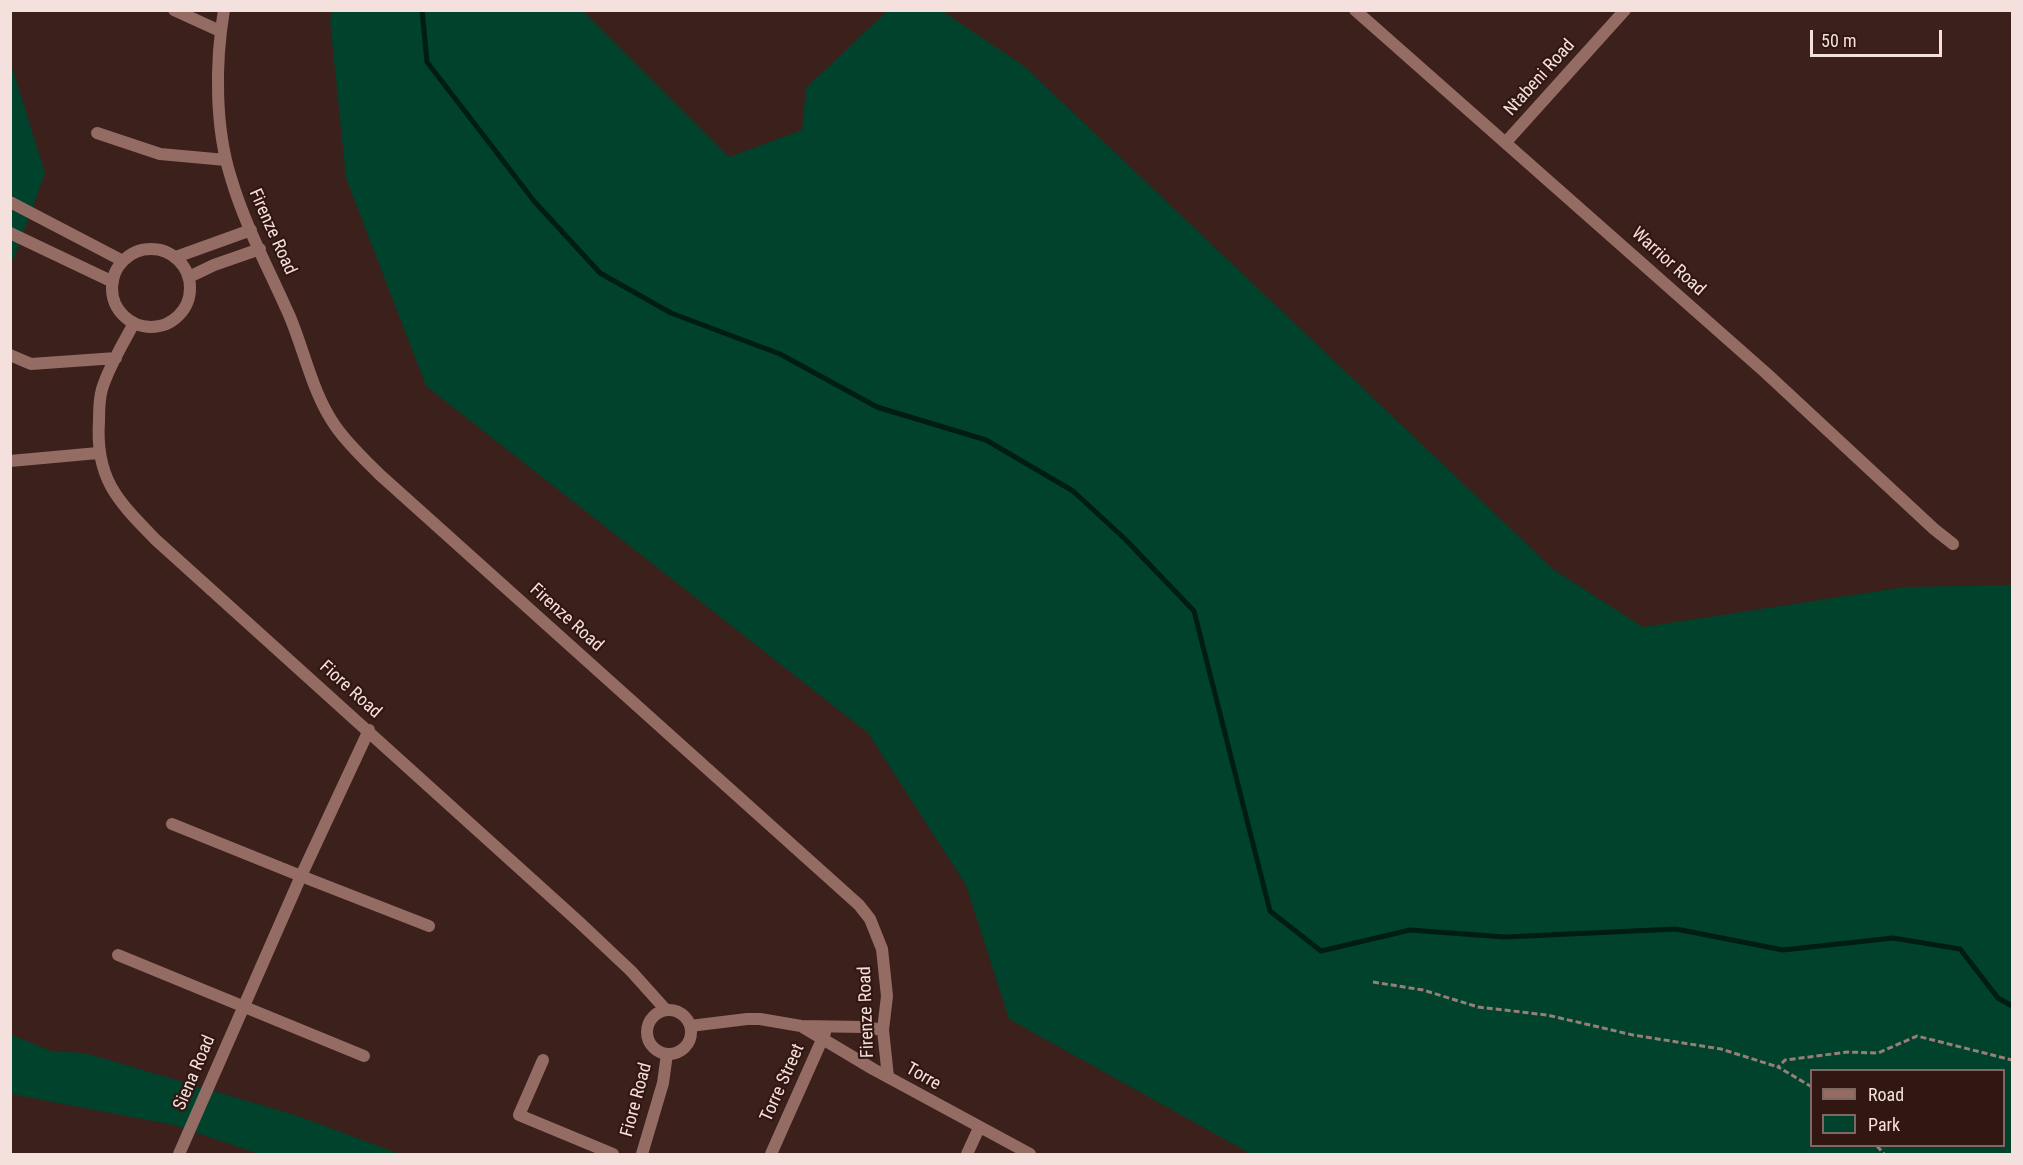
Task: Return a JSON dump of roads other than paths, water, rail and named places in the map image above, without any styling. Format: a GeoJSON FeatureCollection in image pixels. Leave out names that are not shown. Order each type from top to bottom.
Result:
{"type":"FeatureCollection","features":[{"type":"Feature","properties":{"kind":"street"},"geometry":{"type":"LineString","coordinates":[[174,10],[220,31]]}},
{"type":"Feature","properties":{"kind":"street","name":"Firenze Road"},"geometry":{"type":"LineString","coordinates":[[224,10],[220,31],[218,81],[226,160],[238,201],[298,336],[325,408],[335,426],[365,460],[859,905],[870,919],[882,949],[887,996],[883,1030],[888,1077]]}},
{"type":"Feature","properties":{"kind":"street","name":"Warrior Road"},"geometry":{"type":"LineString","coordinates":[[1355,10],[1766,374],[1953,544]]}},
{"type":"Feature","properties":{"kind":"street","name":"Ntabeni Road"},"geometry":{"type":"LineString","coordinates":[[1506,142],[1624,10]]}},
{"type":"Feature","properties":{"kind":"street"},"geometry":{"type":"LineString","coordinates":[[97,133],[160,154],[226,160]]}},
{"type":"Feature","properties":{"kind":"street"},"geometry":{"type":"LineString","coordinates":[[10,202],[123,261]]}},
{"type":"Feature","properties":{"kind":"street"},"geometry":{"type":"LineString","coordinates":[[176,257],[250,230]]}},
{"type":"Feature","properties":{"kind":"street"},"geometry":{"type":"LineString","coordinates":[[10,233],[113,282]]}},
{"type":"Feature","properties":{"kind":"street"},"geometry":{"type":"LineString","coordinates":[[154,249],[166,251],[176,257],[184,266],[191,290],[188,302],[176,318],[159,326],[146,326],[124,315],[117,306],[113,294],[116,271],[123,261],[132,254],[154,249]]}},
{"type":"Feature","properties":{"kind":"street"},"geometry":{"type":"LineString","coordinates":[[189,277],[214,265],[260,249]]}},
{"type":"Feature","properties":{"kind":"street","name":"Fiore Road"},"geometry":{"type":"LineString","coordinates":[[134,322],[101,390],[98,453],[111,489],[156,540],[588,930],[631,971],[666,1010]]}},
{"type":"Feature","properties":{"kind":"street"},"geometry":{"type":"LineString","coordinates":[[10,355],[31,364],[116,358]]}},
{"type":"Feature","properties":{"kind":"street"},"geometry":{"type":"LineString","coordinates":[[10,461],[98,453]]}},
{"type":"Feature","properties":{"kind":"street","name":"Siena Road"},"geometry":{"type":"LineString","coordinates":[[179,1155],[301,876],[369,730]]}},
{"type":"Feature","properties":{"kind":"street"},"geometry":{"type":"LineString","coordinates":[[172,824],[429,926]]}},
{"type":"Feature","properties":{"kind":"street"},"geometry":{"type":"LineString","coordinates":[[118,956],[364,1056]]}},
{"type":"Feature","properties":{"kind":"street","name":"Fiore Road"},"geometry":{"type":"LineString","coordinates":[[666,1010],[679,1012],[688,1021],[691,1033],[686,1046],[667,1054],[658,1052],[651,1046],[646,1028],[650,1019],[666,1010]]}},
{"type":"Feature","properties":{"kind":"street","name":"Torre"},"geometry":{"type":"LineString","coordinates":[[690,1026],[747,1019],[777,1021],[801,1026],[883,1030]]}},
{"type":"Feature","properties":{"kind":"street","name":"Torre"},"geometry":{"type":"LineString","coordinates":[[801,1026],[1030,1155]]}},
{"type":"Feature","properties":{"kind":"street","name":"Torre Street"},"geometry":{"type":"LineString","coordinates":[[771,1155],[828,1026]]}},
{"type":"Feature","properties":{"kind":"street","name":"Fiore Road"},"geometry":{"type":"LineString","coordinates":[[642,1155],[663,1083],[667,1054]]}},
{"type":"Feature","properties":{"kind":"street","name":"Fiore Road"},"geometry":{"type":"LineString","coordinates":[[543,1060],[519,1115],[613,1155]]}},
{"type":"Feature","properties":{"kind":"street"},"geometry":{"type":"LineString","coordinates":[[967,1155],[979,1128]]}},
{"type":"Feature","properties":{"kind":"waterway"},"geometry":{"type":"LineString","coordinates":[[422,10],[427,62],[534,201],[600,273],[671,313],[780,354],[877,407],[986,440],[1073,491],[1125,539],[1194,611],[1270,911],[1321,951],[1410,930],[1505,937],[1676,929],[1783,950],[1893,938],[1960,949],[1998,998],[2012,1006]]}}]}
